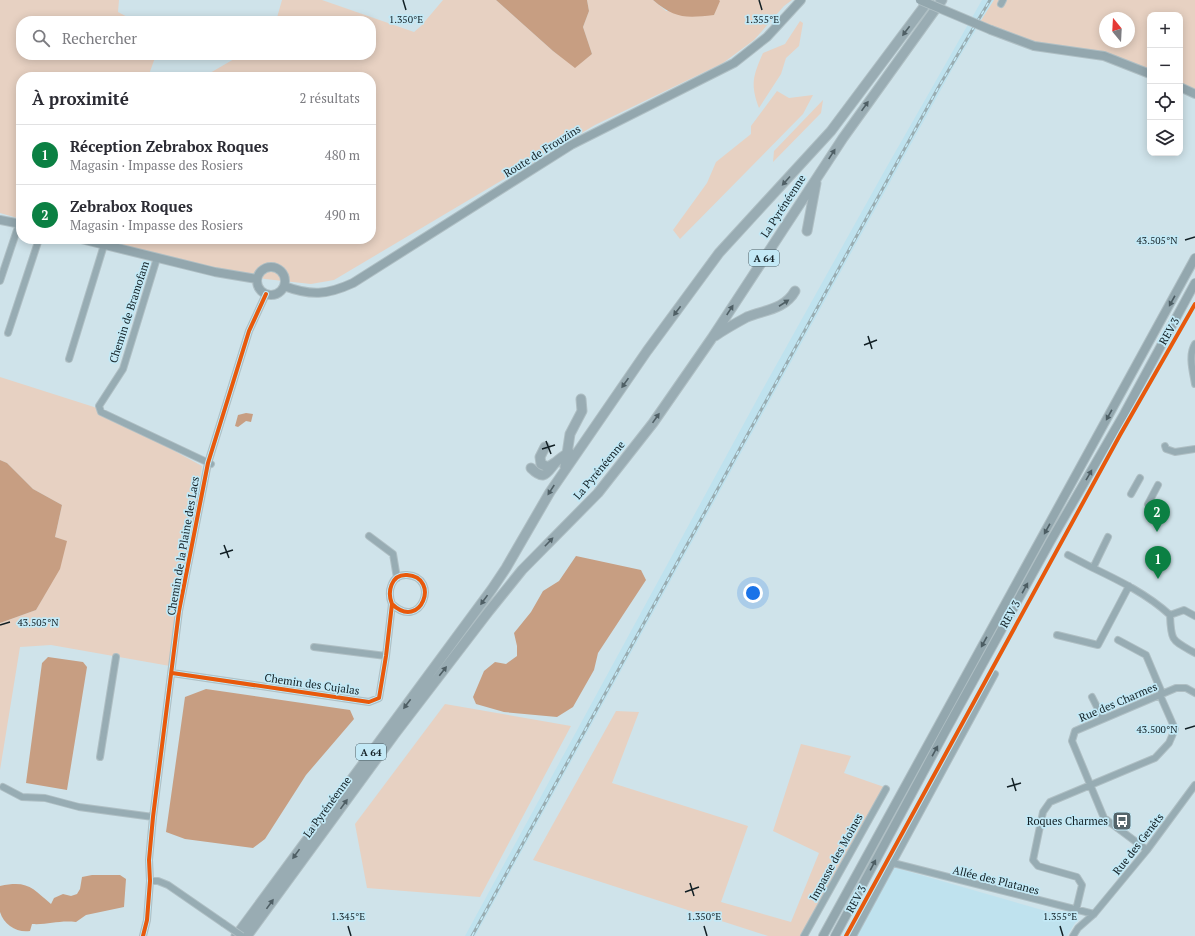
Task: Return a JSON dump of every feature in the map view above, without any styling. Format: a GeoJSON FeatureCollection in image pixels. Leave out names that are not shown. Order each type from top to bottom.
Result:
{"type":"FeatureCollection","features":[{"type":"Feature","properties":{"kind":"highway","name":"La Pyrénéenne"},"geometry":{"type":"LineString","coordinates":[[236,936],[492,589],[564,470],[719,253],[830,131],[929,0]]}},
{"type":"Feature","properties":{"kind":"highway","name":"La Pyrénéenne"},"geometry":{"type":"LineString","coordinates":[[247,936],[394,735],[489,611],[522,570],[598,493],[653,422],[712,338],[817,177],[911,41],[942,0]]}},
{"type":"Feature","properties":{"kind":"highway"},"geometry":{"type":"LineString","coordinates":[[807,231],[817,177]]}},
{"type":"Feature","properties":{"kind":"highway"},"geometry":{"type":"LineString","coordinates":[[712,338],[742,320],[782,305],[788,301],[795,291]]}},
{"type":"Feature","properties":{"kind":"highway"},"geometry":{"type":"LineString","coordinates":[[531,468],[539,474],[545,474],[550,471],[582,411],[581,399]]}},
{"type":"Feature","properties":{"kind":"highway"},"geometry":{"type":"LineString","coordinates":[[564,470],[570,434]]}},
{"type":"Feature","properties":{"kind":"highway"},"geometry":{"type":"LineString","coordinates":[[545,447],[540,457],[541,464],[548,467],[586,438]]}},
{"type":"Feature","properties":{"kind":"main road","name":"Route de Frouzins"},"geometry":{"type":"LineString","coordinates":[[284,286],[306,293],[318,293],[330,292],[353,283],[571,144],[719,71],[742,58],[767,36],[801,0]]}},
{"type":"Feature","properties":{"kind":"main road"},"geometry":{"type":"LineString","coordinates":[[920,0],[991,30],[1034,46],[1104,56],[1147,73]]}},
{"type":"Feature","properties":{"kind":"main road"},"geometry":{"type":"LineString","coordinates":[[1183,88],[1195,94]]}},
{"type":"Feature","properties":{"kind":"main road"},"geometry":{"type":"LineString","coordinates":[[0,220],[16,223]]}},
{"type":"Feature","properties":{"kind":"main road"},"geometry":{"type":"LineString","coordinates":[[100,244],[215,272],[257,279]]}},
{"type":"Feature","properties":{"kind":"main road"},"geometry":{"type":"LineString","coordinates":[[823,936],[1195,258]]}},
{"type":"Feature","properties":{"kind":"main road"},"geometry":{"type":"LineString","coordinates":[[274,268],[279,270],[284,277],[284,286],[279,293],[266,294],[259,288],[257,279],[261,271],[274,268]]}},
{"type":"Feature","properties":{"kind":"main road"},"geometry":{"type":"LineString","coordinates":[[835,936],[957,711],[1124,414],[1195,283]]}},
{"type":"Feature","properties":{"kind":"street"},"geometry":{"type":"LineString","coordinates":[[0,281],[16,235]]}},
{"type":"Feature","properties":{"kind":"street"},"geometry":{"type":"LineString","coordinates":[[8,333],[37,244]]}},
{"type":"Feature","properties":{"kind":"street"},"geometry":{"type":"LineString","coordinates":[[69,359],[104,245]]}},
{"type":"Feature","properties":{"kind":"street","name":"Chemin de Bramofam"},"geometry":{"type":"LineString","coordinates":[[157,258],[123,369],[99,406],[101,412],[209,464]]}},
{"type":"Feature","properties":{"kind":"street","name":"Chemin de la Plaine des Lacs"},"geometry":{"type":"LineString","coordinates":[[142,936],[147,920],[150,882],[149,860],[153,817],[179,611],[209,464],[249,331],[266,294]]}},
{"type":"Feature","properties":{"kind":"street"},"geometry":{"type":"LineString","coordinates":[[1195,344],[1192,349],[1195,384]]}},
{"type":"Feature","properties":{"kind":"street"},"geometry":{"type":"LineString","coordinates":[[1165,446],[1166,449],[1175,452],[1195,449]]}},
{"type":"Feature","properties":{"kind":"street"},"geometry":{"type":"LineString","coordinates":[[1131,494],[1140,478]]}},
{"type":"Feature","properties":{"kind":"street"},"geometry":{"type":"LineString","coordinates":[[1148,504],[1158,485]]}},
{"type":"Feature","properties":{"kind":"street"},"geometry":{"type":"LineString","coordinates":[[369,536],[393,554],[397,578],[408,575],[417,578],[424,586],[425,598],[419,607],[414,611],[401,611],[392,604]]}},
{"type":"Feature","properties":{"kind":"street"},"geometry":{"type":"LineString","coordinates":[[1093,568],[1108,537]]}},
{"type":"Feature","properties":{"kind":"street"},"geometry":{"type":"LineString","coordinates":[[1068,555],[1129,586],[1157,603],[1170,614],[1170,634],[1173,640],[1195,653]]}},
{"type":"Feature","properties":{"kind":"street","name":"Chemin des Cujalas"},"geometry":{"type":"LineString","coordinates":[[172,673],[369,702],[379,698],[392,604],[389,592],[392,583],[397,578]]}},
{"type":"Feature","properties":{"kind":"street"},"geometry":{"type":"LineString","coordinates":[[1057,635],[1098,645],[1129,586]]}},
{"type":"Feature","properties":{"kind":"street"},"geometry":{"type":"LineString","coordinates":[[1170,614],[1184,610],[1195,616]]}},
{"type":"Feature","properties":{"kind":"street"},"geometry":{"type":"LineString","coordinates":[[1076,910],[1082,885],[1077,877],[1038,866],[1033,860],[1043,812],[1050,802],[1089,787],[1155,758],[1169,743],[1175,729],[1146,654],[1118,640]]}},
{"type":"Feature","properties":{"kind":"street"},"geometry":{"type":"LineString","coordinates":[[314,647],[386,656]]}},
{"type":"Feature","properties":{"kind":"street"},"geometry":{"type":"LineString","coordinates":[[100,757],[116,657]]}},
{"type":"Feature","properties":{"kind":"street"},"geometry":{"type":"LineString","coordinates":[[853,936],[994,674]]}},
{"type":"Feature","properties":{"kind":"street","name":"Rue des Charmes"},"geometry":{"type":"LineString","coordinates":[[1148,850],[1104,818],[1089,787],[1072,741],[1075,731],[1176,688],[1186,688],[1195,693]]}},
{"type":"Feature","properties":{"kind":"street"},"geometry":{"type":"LineString","coordinates":[[1092,696],[1103,719]]}},
{"type":"Feature","properties":{"kind":"street","name":"Rue des Genêts"},"geometry":{"type":"LineString","coordinates":[[1073,936],[1078,928],[1094,914],[1148,850],[1195,785]]}},
{"type":"Feature","properties":{"kind":"street"},"geometry":{"type":"LineString","coordinates":[[2,787],[22,798],[45,798],[79,807],[153,817]]}},
{"type":"Feature","properties":{"kind":"street","name":"Impasse des Moines"},"geometry":{"type":"LineString","coordinates":[[804,936],[886,788]]}},
{"type":"Feature","properties":{"kind":"street","name":"Allée des Platanes"},"geometry":{"type":"LineString","coordinates":[[893,863],[1094,914]]}},
{"type":"Feature","properties":{"kind":"street"},"geometry":{"type":"LineString","coordinates":[[150,882],[158,881],[168,885],[242,936]]}},
{"type":"Feature","properties":{"kind":"shaded area"},"geometry":{"type":"Polygon","coordinates":[[[0,0],[119,0],[118,12],[126,16],[16,16],[16,60],[154,60],[150,72],[16,72],[16,218],[0,213],[0,0]]]}},
{"type":"Feature","properties":{"kind":"shaded area"},"geometry":{"type":"Polygon","coordinates":[[[282,0],[322,0],[368,16],[277,16],[282,0]]]}},
{"type":"Feature","properties":{"kind":"shaded area"},"geometry":{"type":"Polygon","coordinates":[[[443,0],[496,0],[553,51],[575,67],[592,54],[583,27],[589,11],[587,0],[653,0],[666,11],[714,15],[719,0],[792,0],[784,6],[754,40],[723,63],[595,125],[334,280],[311,284],[265,279],[113,244],[376,244],[376,72],[212,72],[232,60],[376,60],[376,19],[414,32],[443,0]]]}},
{"type":"Feature","properties":{"kind":"shaded area"},"geometry":{"type":"Polygon","coordinates":[[[496,0],[587,0],[589,11],[583,27],[592,54],[575,68],[553,51],[496,0]]]}},
{"type":"Feature","properties":{"kind":"shaded area"},"geometry":{"type":"Polygon","coordinates":[[[653,0],[720,1],[714,15],[688,17],[668,11],[653,0]]]}},
{"type":"Feature","properties":{"kind":"shaded area"},"geometry":{"type":"Polygon","coordinates":[[[982,0],[994,0],[954,66],[475,936],[465,936],[760,394],[982,0]]]}},
{"type":"Feature","properties":{"kind":"shaded area"},"geometry":{"type":"Polygon","coordinates":[[[994,0],[1195,0],[1195,90],[1183,84],[1183,12],[1147,12],[1147,69],[1127,60],[1095,51],[1046,45],[1024,40],[980,22],[994,0]]]}},
{"type":"Feature","properties":{"kind":"shaded area"},"geometry":{"type":"Polygon","coordinates":[[[800,21],[803,23],[799,46],[786,58],[781,74],[759,108],[754,93],[754,80],[763,53],[785,44],[800,21]]]}},
{"type":"Feature","properties":{"kind":"shaded area"},"geometry":{"type":"Polygon","coordinates":[[[777,91],[789,98],[813,95],[803,114],[680,239],[673,230],[707,183],[716,162],[751,134],[751,126],[777,91]]]}},
{"type":"Feature","properties":{"kind":"shaded area"},"geometry":{"type":"Polygon","coordinates":[[[823,100],[821,113],[773,162],[774,151],[823,100]]]}},
{"type":"Feature","properties":{"kind":"shaded area"},"geometry":{"type":"Polygon","coordinates":[[[0,377],[94,407],[202,466],[170,666],[51,645],[20,647],[0,770],[0,623],[36,610],[46,592],[66,541],[55,537],[62,505],[33,489],[7,463],[0,460],[0,377]]]}},
{"type":"Feature","properties":{"kind":"shaded area"},"geometry":{"type":"Polygon","coordinates":[[[246,413],[253,414],[251,422],[246,421],[238,427],[235,426],[238,415],[246,413]]]}},
{"type":"Feature","properties":{"kind":"shaded area"},"geometry":{"type":"Polygon","coordinates":[[[0,460],[7,463],[33,489],[62,505],[55,537],[67,541],[60,569],[36,610],[0,623],[0,460]]]}},
{"type":"Feature","properties":{"kind":"shaded area"},"geometry":{"type":"Polygon","coordinates":[[[576,556],[641,570],[646,580],[598,653],[594,670],[573,707],[557,717],[504,712],[476,704],[473,697],[484,671],[495,662],[506,664],[517,656],[517,646],[514,633],[531,612],[543,591],[559,581],[576,556]]]}},
{"type":"Feature","properties":{"kind":"shaded area"},"geometry":{"type":"Polygon","coordinates":[[[48,657],[83,662],[87,667],[67,790],[26,783],[42,663],[48,657]]]}},
{"type":"Feature","properties":{"kind":"shaded area"},"geometry":{"type":"Polygon","coordinates":[[[206,689],[350,710],[354,719],[306,775],[265,839],[253,848],[185,839],[166,832],[185,697],[206,689]]]}},
{"type":"Feature","properties":{"kind":"shaded area"},"geometry":{"type":"Polygon","coordinates":[[[445,704],[571,726],[480,897],[367,888],[355,824],[445,704]]]}},
{"type":"Feature","properties":{"kind":"shaded area"},"geometry":{"type":"Polygon","coordinates":[[[616,711],[639,712],[612,783],[748,826],[721,902],[791,922],[819,853],[773,831],[801,744],[851,756],[844,773],[887,788],[805,936],[768,936],[533,860],[616,711]]]}},
{"type":"Feature","properties":{"kind":"shaded area"},"geometry":{"type":"Polygon","coordinates":[[[893,867],[1077,920],[1067,936],[855,936],[893,867]]]}},
{"type":"Feature","properties":{"kind":"shaded area"},"geometry":{"type":"Polygon","coordinates":[[[92,875],[120,875],[126,879],[124,907],[86,915],[76,922],[32,924],[30,931],[20,931],[12,927],[2,917],[0,912],[0,886],[17,884],[29,887],[51,904],[54,898],[63,894],[71,896],[77,894],[80,889],[82,877],[92,875]]]}},
{"type":"Feature","properties":{"kind":"railway"},"geometry":{"type":"LineString","coordinates":[[472,936],[938,88],[990,0]]}},
{"type":"Feature","properties":{"kind":"cycle path"},"geometry":{"type":"LineString","coordinates":[[143,936],[147,920],[150,881],[149,860],[153,817],[179,611],[208,463],[249,331],[266,294]]}},
{"type":"Feature","properties":{"kind":"cycle path","name":"REV 3"},"geometry":{"type":"LineString","coordinates":[[846,936],[1120,435],[1195,304]]}},
{"type":"Feature","properties":{"kind":"cycle path"},"geometry":{"type":"LineString","coordinates":[[172,673],[369,702],[379,698],[392,604],[390,589],[397,577],[402,575],[417,578],[423,584],[425,592],[423,601],[418,608],[411,612],[402,611],[392,604]]}},
{"type":"Feature","properties":{"kind":"place","name":"Zebrabox Roques"},"geometry":{"type":"Point","coordinates":[1157,532]}},
{"type":"Feature","properties":{"kind":"place","name":"Réception Zebrabox Roques"},"geometry":{"type":"Point","coordinates":[1158,579]}},
{"type":"Feature","properties":{"kind":"place","name":"Roques Charmes"},"geometry":{"type":"Point","coordinates":[1122,821]}}]}
